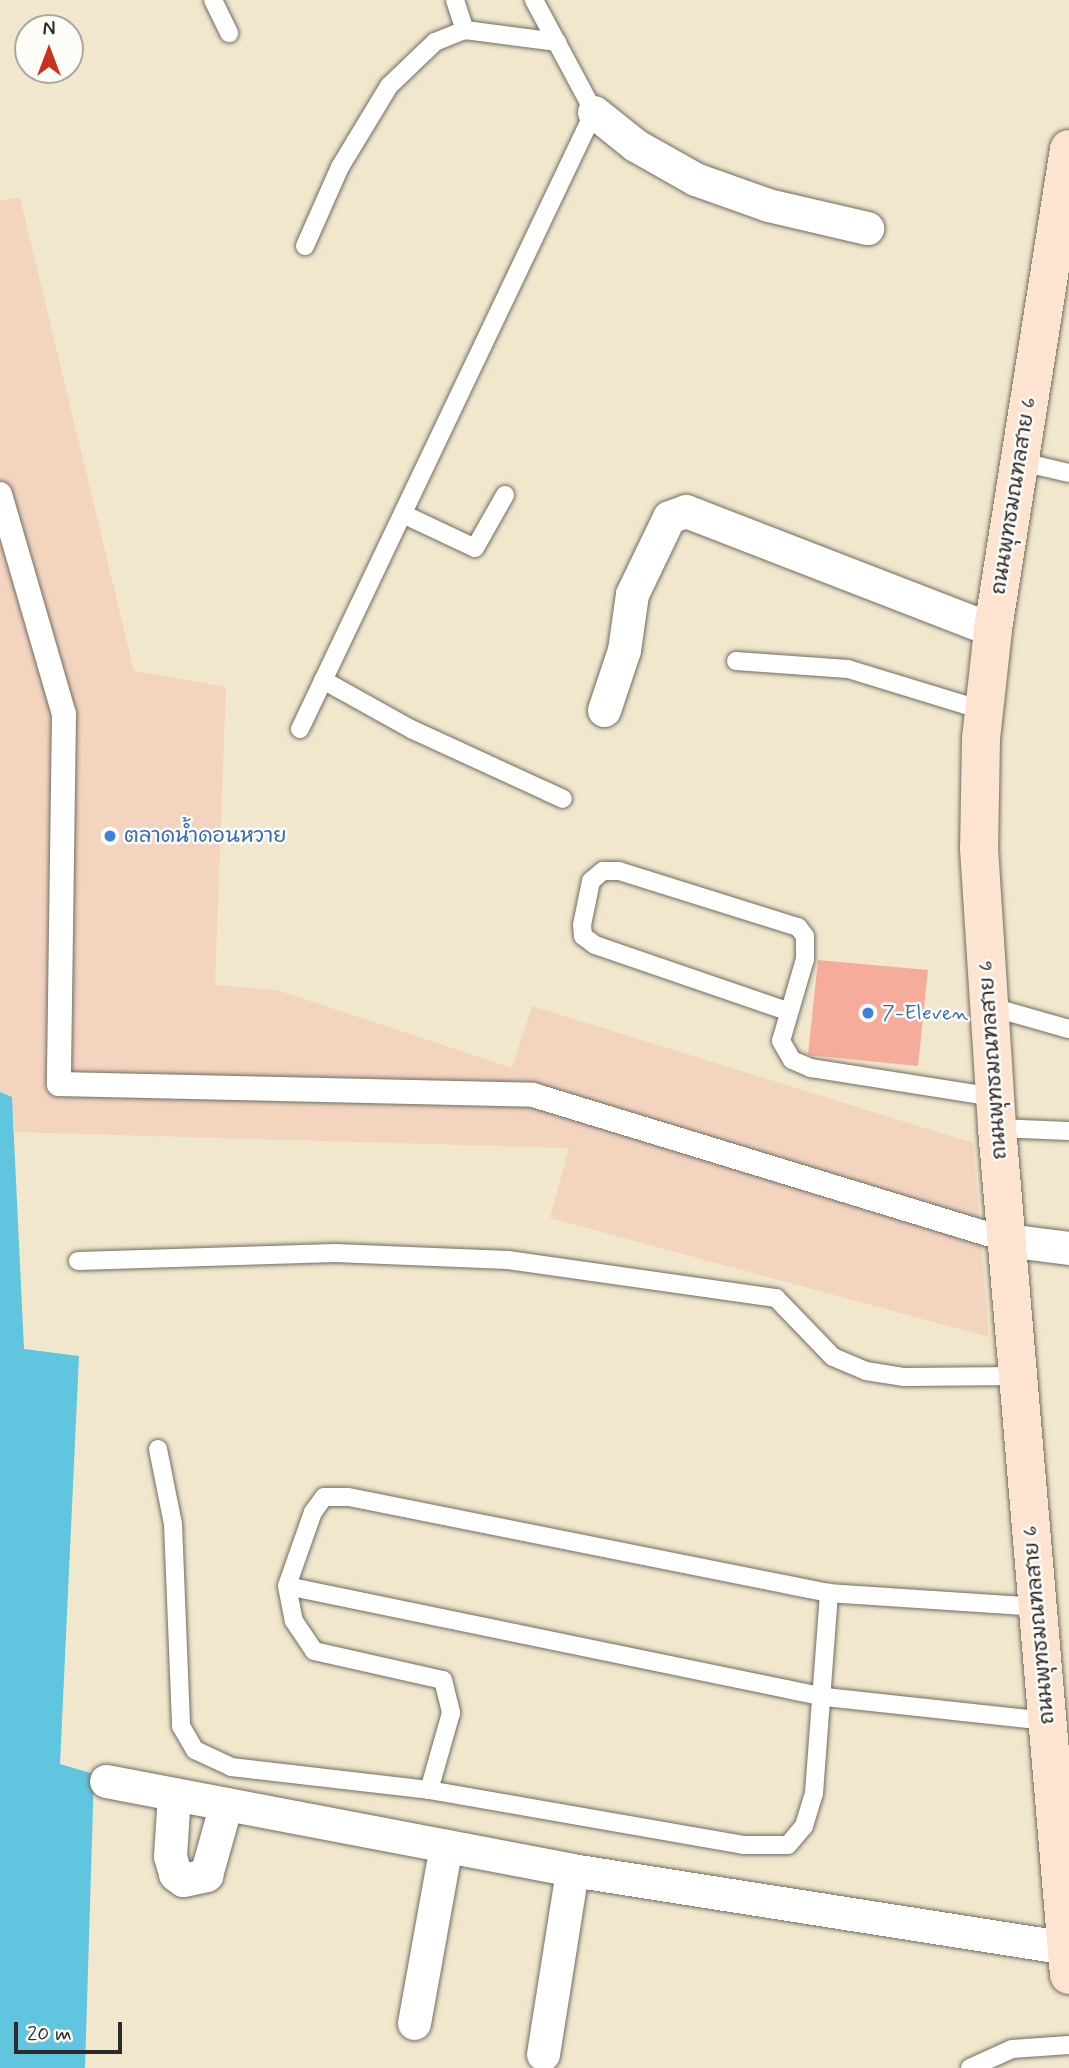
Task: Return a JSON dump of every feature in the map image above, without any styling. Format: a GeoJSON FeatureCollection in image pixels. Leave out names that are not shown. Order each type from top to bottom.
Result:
{"type":"FeatureCollection","features":[{"type":"Feature","properties":{"kind":"main road","name":"ถนนพุทธมณฑลสาย 6"},"geometry":{"type":"LineString","coordinates":[[1068,1961],[1006,1240],[979,848],[985,712],[993,630],[1069,149]]}},
{"type":"Feature","properties":{"kind":"street"},"geometry":{"type":"LineString","coordinates":[[594,112],[635,145],[695,178],[768,205],[867,228]]}},
{"type":"Feature","properties":{"kind":"street"},"geometry":{"type":"LineString","coordinates":[[0,494],[64,714],[59,1084],[533,1095],[1006,1240],[1069,1248]]}},
{"type":"Feature","properties":{"kind":"street"},"geometry":{"type":"LineString","coordinates":[[604,710],[624,650],[632,594],[668,516],[686,510],[993,630]]}},
{"type":"Feature","properties":{"kind":"street"},"geometry":{"type":"LineString","coordinates":[[106,1781],[1068,1961]]}},
{"type":"Feature","properties":{"kind":"street"},"geometry":{"type":"LineString","coordinates":[[174,1794],[170,1856],[175,1874],[183,1880],[206,1875],[226,1804]]}},
{"type":"Feature","properties":{"kind":"street"},"geometry":{"type":"LineString","coordinates":[[414,2023],[446,1846]]}},
{"type":"Feature","properties":{"kind":"street"},"geometry":{"type":"LineString","coordinates":[[543,2054],[572,1870]]}},
{"type":"Feature","properties":{"kind":"lane"},"geometry":{"type":"LineString","coordinates":[[213,0],[229,33]]}},
{"type":"Feature","properties":{"kind":"lane"},"geometry":{"type":"LineString","coordinates":[[455,0],[464,30]]}},
{"type":"Feature","properties":{"kind":"lane"},"geometry":{"type":"LineString","coordinates":[[300,729],[405,515],[594,112],[534,0]]}},
{"type":"Feature","properties":{"kind":"lane"},"geometry":{"type":"LineString","coordinates":[[305,246],[340,167],[388,86],[435,42],[464,30],[557,42]]}},
{"type":"Feature","properties":{"kind":"lane"},"geometry":{"type":"LineString","coordinates":[[1018,461],[1069,474]]}},
{"type":"Feature","properties":{"kind":"lane"},"geometry":{"type":"LineString","coordinates":[[405,515],[475,548],[505,495]]}},
{"type":"Feature","properties":{"kind":"lane"},"geometry":{"type":"LineString","coordinates":[[736,661],[848,669],[985,712]]}},
{"type":"Feature","properties":{"kind":"lane"},"geometry":{"type":"LineString","coordinates":[[323,680],[411,729],[563,799]]}},
{"type":"Feature","properties":{"kind":"lane"},"geometry":{"type":"LineString","coordinates":[[787,1011],[595,945],[583,936],[582,925],[591,881],[603,871],[620,871],[798,927],[805,936],[805,959],[787,1011],[781,1041],[792,1060],[811,1068],[1069,1131]]}},
{"type":"Feature","properties":{"kind":"lane"},"geometry":{"type":"LineString","coordinates":[[988,1006],[1069,1029]]}},
{"type":"Feature","properties":{"kind":"lane"},"geometry":{"type":"LineString","coordinates":[[78,1261],[335,1253],[508,1260],[776,1298],[833,1357],[866,1371],[905,1377],[1018,1376]]}},
{"type":"Feature","properties":{"kind":"lane"},"geometry":{"type":"LineString","coordinates":[[158,1449],[168,1484],[173,1524],[181,1727],[195,1750],[231,1767],[429,1790],[743,1845],[788,1845],[804,1826],[814,1793],[825,1697],[829,1592]]}},
{"type":"Feature","properties":{"kind":"lane"},"geometry":{"type":"LineString","coordinates":[[429,1790],[451,1713],[443,1680],[314,1651],[294,1621],[287,1586],[313,1512],[324,1497],[347,1497],[829,1592],[1038,1608]]}},
{"type":"Feature","properties":{"kind":"lane"},"geometry":{"type":"LineString","coordinates":[[287,1586],[825,1697],[1047,1721]]}},
{"type":"Feature","properties":{"kind":"lane"},"geometry":{"type":"LineString","coordinates":[[970,2068],[1012,2049],[1069,2045]]}},
{"type":"Feature","properties":{"kind":"shaded area","name":"ตลาดน้ำดอนหวาย"},"geometry":{"type":"Polygon","coordinates":[[[20,198],[134,671],[226,687],[215,985],[277,990],[512,1068],[532,1006],[973,1143],[989,1337],[550,1218],[569,1148],[15,1132],[12,1097],[0,1092],[0,200],[20,198]]]}},
{"type":"Feature","properties":{"kind":"water"},"geometry":{"type":"Polygon","coordinates":[[[0,1092],[12,1097],[24,1349],[79,1356],[60,1764],[94,1774],[85,2068],[0,2068],[0,1092]]]}},
{"type":"Feature","properties":{"kind":"building","name":"7-Eleven"},"geometry":{"type":"Polygon","coordinates":[[[818,960],[928,970],[918,1066],[808,1055],[818,960]]]}},
{"type":"Feature","properties":{"kind":"place","name":"ตลาดน้ำดอนหวาย"},"geometry":{"type":"Point","coordinates":[110,836]}},
{"type":"Feature","properties":{"kind":"place","name":"7-Eleven"},"geometry":{"type":"Point","coordinates":[868,1013]}}]}
